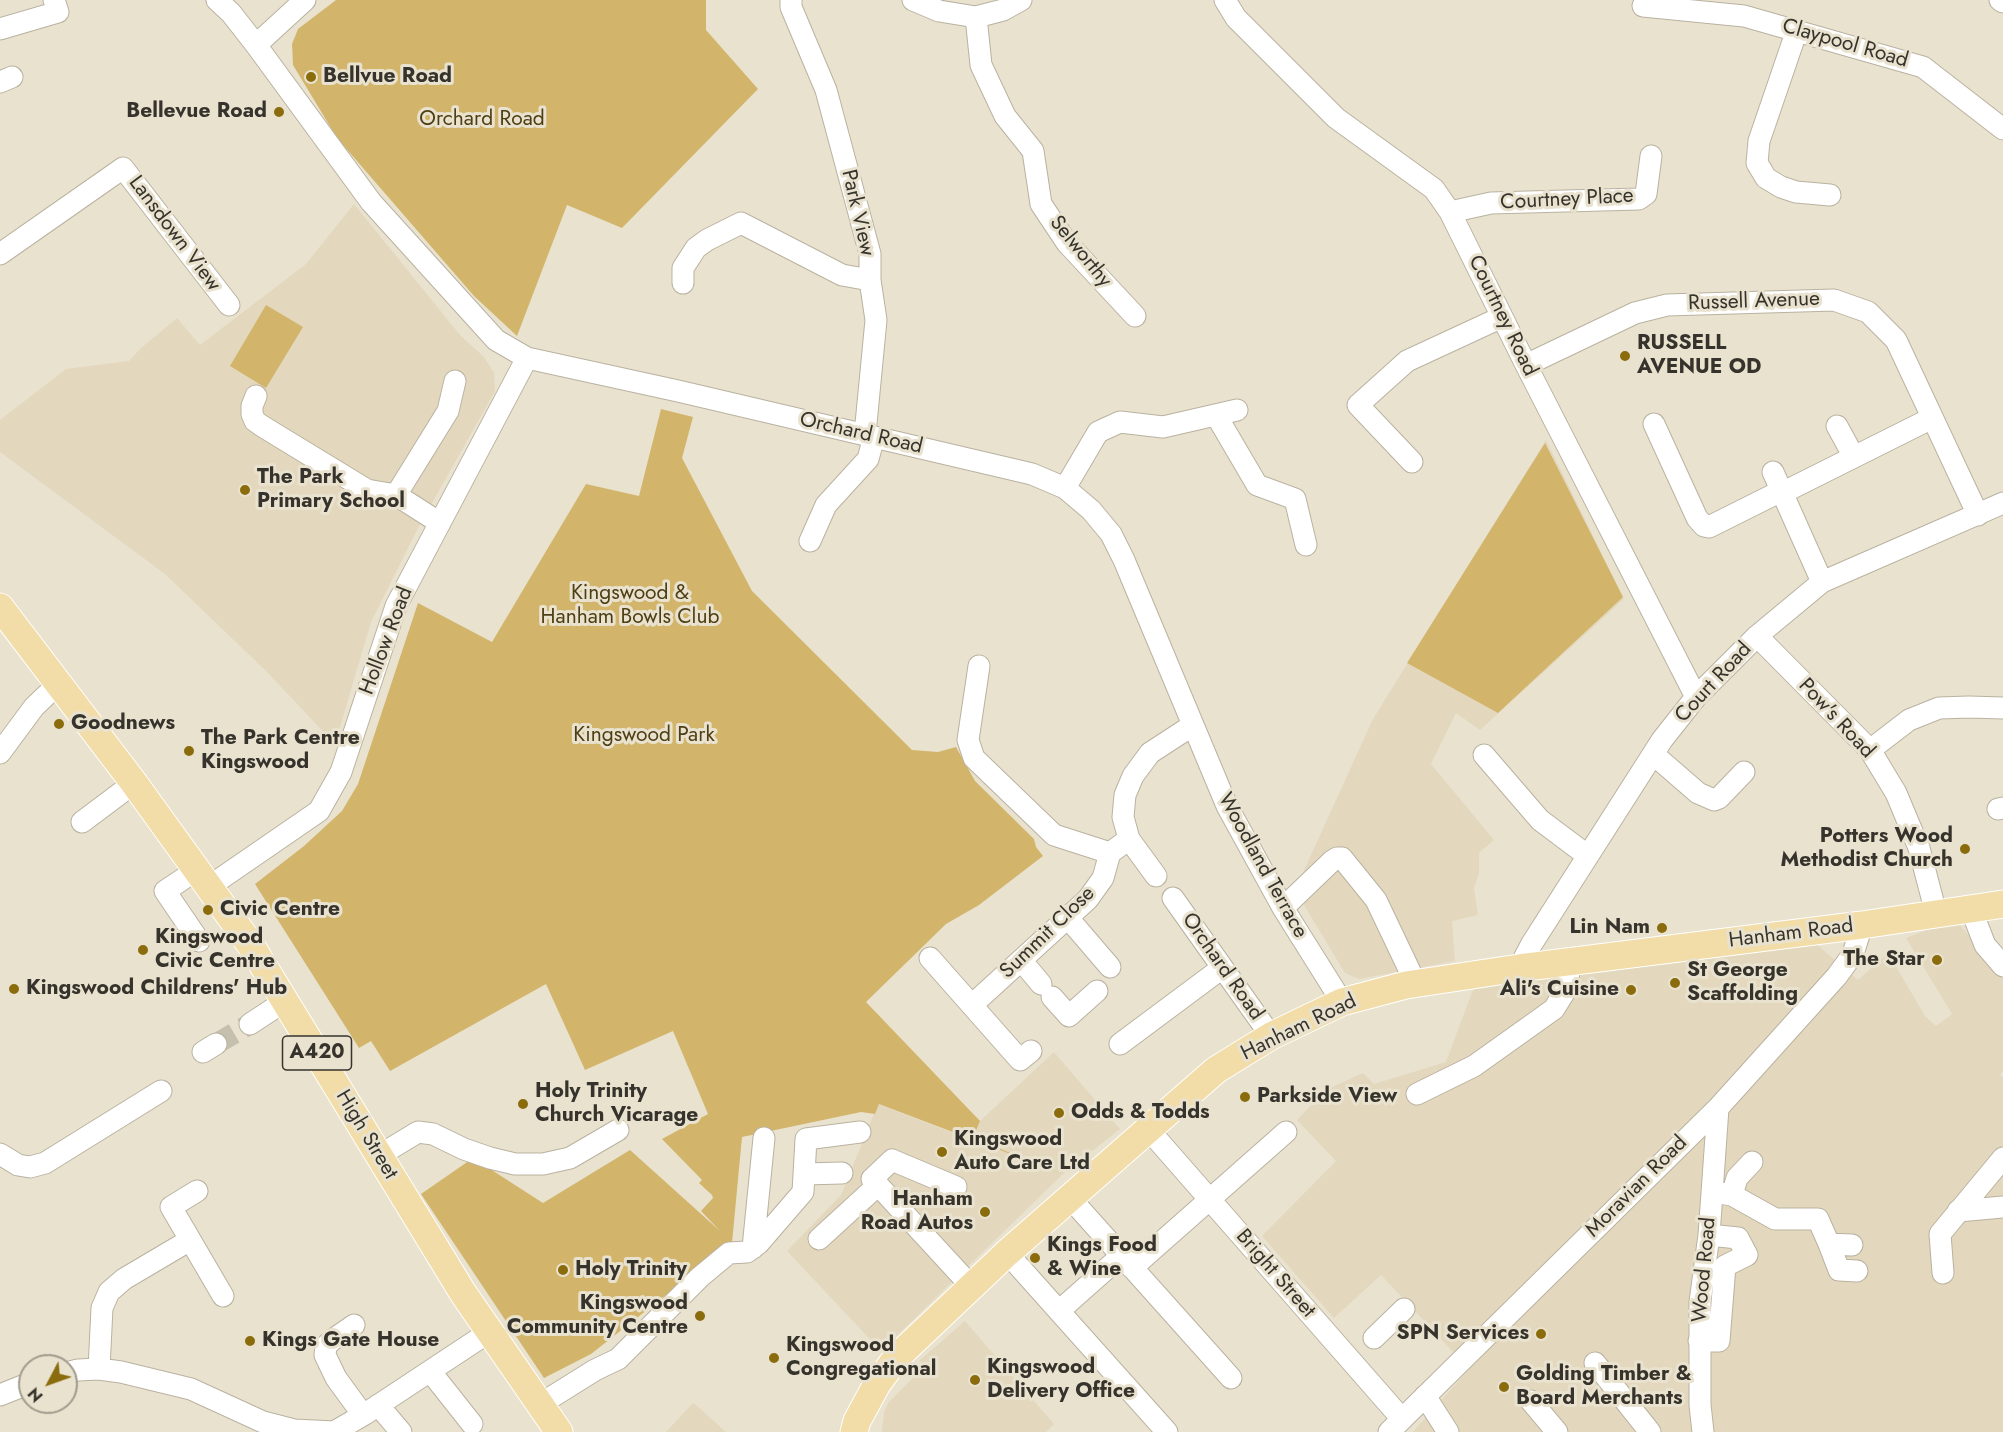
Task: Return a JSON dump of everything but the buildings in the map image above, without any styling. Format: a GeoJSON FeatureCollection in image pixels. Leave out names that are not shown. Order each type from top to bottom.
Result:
{"type":"FeatureCollection","features":[{"type":"Feature","properties":{"kind":"main road","name":"High Street"},"geometry":{"type":"LineString","coordinates":[[0,607],[134,783],[250,944],[489,1332],[559,1432]]}},
{"type":"Feature","properties":{"kind":"main road","name":"Hanham Road"},"geometry":{"type":"LineString","coordinates":[[854,1432],[857,1421],[877,1384],[897,1357],[1007,1253],[1216,1070],[1271,1036],[1342,1002],[1416,984],[1519,968],[1862,925],[2003,904]]}},
{"type":"Feature","properties":{"kind":"street"},"geometry":{"type":"LineString","coordinates":[[0,28],[58,12],[54,0]]}},
{"type":"Feature","properties":{"kind":"street","name":"Orchard Road"},"geometry":{"type":"LineString","coordinates":[[217,0],[231,13],[256,45],[371,202],[496,340],[527,358],[1032,474],[1065,488],[1092,510],[1110,534],[1124,560],[1192,725]]}},
{"type":"Feature","properties":{"kind":"street"},"geometry":{"type":"LineString","coordinates":[[256,45],[305,0]]}},
{"type":"Feature","properties":{"kind":"street","name":"Park View"},"geometry":{"type":"LineString","coordinates":[[790,0],[826,90],[870,254],[870,280],[876,321],[868,459],[826,506],[810,540]]}},
{"type":"Feature","properties":{"kind":"street"},"geometry":{"type":"LineString","coordinates":[[913,0],[939,11],[976,17],[1003,10],[1021,0]]}},
{"type":"Feature","properties":{"kind":"street","name":"Courtney Road"},"geometry":{"type":"LineString","coordinates":[[1225,0],[1236,18],[1336,118],[1434,189],[1450,212],[1696,697]]}},
{"type":"Feature","properties":{"kind":"street","name":"Claypool Road"},"geometry":{"type":"LineString","coordinates":[[1643,6],[1667,4],[1744,16],[1923,67],[2003,129]]}},
{"type":"Feature","properties":{"kind":"street","name":"Selworthy"},"geometry":{"type":"LineString","coordinates":[[976,17],[981,65],[1005,116],[1033,151],[1041,204],[1067,243],[1135,315]]}},
{"type":"Feature","properties":{"kind":"street"},"geometry":{"type":"LineString","coordinates":[[1797,30],[1759,141],[1757,163],[1766,178],[1781,187],[1796,192],[1830,195]]}},
{"type":"Feature","properties":{"kind":"street","name":"Courtney Place"},"geometry":{"type":"LineString","coordinates":[[1450,212],[1491,203],[1639,199],[1646,194],[1651,156]]}},
{"type":"Feature","properties":{"kind":"street","name":"Lansdown View"},"geometry":{"type":"LineString","coordinates":[[0,254],[123,168],[229,305]]}},
{"type":"Feature","properties":{"kind":"street"},"geometry":{"type":"LineString","coordinates":[[683,283],[683,268],[696,248],[741,223],[842,275],[870,280]]}},
{"type":"Feature","properties":{"kind":"street","name":"Russell Avenue"},"geometry":{"type":"LineString","coordinates":[[1526,365],[1635,313],[1667,305],[1834,300],[1868,312],[1896,340],[1978,515]]}},
{"type":"Feature","properties":{"kind":"street"},"geometry":{"type":"LineString","coordinates":[[1412,462],[1358,405],[1407,361],[1502,317]]}},
{"type":"Feature","properties":{"kind":"street","name":"Hollow Road"},"geometry":{"type":"LineString","coordinates":[[199,940],[165,891],[204,878],[319,811],[341,772],[396,606],[527,358]]}},
{"type":"Feature","properties":{"kind":"street"},"geometry":{"type":"LineString","coordinates":[[396,495],[447,411],[455,381]]}},
{"type":"Feature","properties":{"kind":"street"},"geometry":{"type":"LineString","coordinates":[[256,396],[252,414],[255,421],[262,426],[367,490],[396,495],[440,523]]}},
{"type":"Feature","properties":{"kind":"street"},"geometry":{"type":"LineString","coordinates":[[1065,488],[1098,432],[1120,422],[1163,427],[1237,410]]}},
{"type":"Feature","properties":{"kind":"street"},"geometry":{"type":"LineString","coordinates":[[1216,415],[1257,485],[1295,500],[1306,544]]}},
{"type":"Feature","properties":{"kind":"street"},"geometry":{"type":"LineString","coordinates":[[1654,424],[1697,518],[1704,526],[1709,527],[1932,418]]}},
{"type":"Feature","properties":{"kind":"street"},"geometry":{"type":"LineString","coordinates":[[1837,426],[1854,457]]}},
{"type":"Feature","properties":{"kind":"street"},"geometry":{"type":"LineString","coordinates":[[1773,472],[1822,582]]}},
{"type":"Feature","properties":{"kind":"street","name":"Court Road"},"geometry":{"type":"LineString","coordinates":[[1519,968],[1531,945],[1653,754],[1696,697],[1757,636],[1822,582],[2003,503]]}},
{"type":"Feature","properties":{"kind":"street","name":"Pow's Road"},"geometry":{"type":"LineString","coordinates":[[1757,636],[1870,750],[1896,793],[1919,848],[1936,914]]}},
{"type":"Feature","properties":{"kind":"street"},"geometry":{"type":"LineString","coordinates":[[979,666],[968,740],[974,759],[1054,835],[1110,853],[1129,839]]}},
{"type":"Feature","properties":{"kind":"street"},"geometry":{"type":"LineString","coordinates":[[0,753],[34,707],[58,684]]}},
{"type":"Feature","properties":{"kind":"street"},"geometry":{"type":"LineString","coordinates":[[1870,750],[1909,720],[1939,708],[2003,708]]}},
{"type":"Feature","properties":{"kind":"street"},"geometry":{"type":"LineString","coordinates":[[1156,876],[1129,839],[1123,817],[1125,795],[1133,776],[1150,753],[1192,725]]}},
{"type":"Feature","properties":{"kind":"street","name":"Woodland Terrace"},"geometry":{"type":"LineString","coordinates":[[1192,725],[1227,806],[1283,908],[1342,1002]]}},
{"type":"Feature","properties":{"kind":"street"},"geometry":{"type":"LineString","coordinates":[[1653,754],[1698,793],[1714,800],[1719,798],[1744,772]]}},
{"type":"Feature","properties":{"kind":"street"},"geometry":{"type":"LineString","coordinates":[[1484,755],[1540,820],[1588,856]]}},
{"type":"Feature","properties":{"kind":"street"},"geometry":{"type":"LineString","coordinates":[[82,822],[134,783]]}},
{"type":"Feature","properties":{"kind":"street","name":"Summit Close"},"geometry":{"type":"LineString","coordinates":[[972,1005],[1068,918],[1096,889],[1107,866],[1110,853]]}},
{"type":"Feature","properties":{"kind":"street"},"geometry":{"type":"LineString","coordinates":[[1283,908],[1332,861],[1342,858],[1376,900],[1416,984]]}},
{"type":"Feature","properties":{"kind":"street","name":"Orchard Road"},"geometry":{"type":"LineString","coordinates":[[1173,898],[1271,1036]]}},
{"type":"Feature","properties":{"kind":"street"},"geometry":{"type":"LineString","coordinates":[[1974,909],[1976,922],[1985,945],[2003,966]]}},
{"type":"Feature","properties":{"kind":"street"},"geometry":{"type":"LineString","coordinates":[[1068,918],[1110,967]]}},
{"type":"Feature","properties":{"kind":"street","name":"Moravian Road"},"geometry":{"type":"LineString","coordinates":[[1396,1426],[1718,1108],[1837,976],[1853,954],[1862,925]]}},
{"type":"Feature","properties":{"kind":"street"},"geometry":{"type":"LineString","coordinates":[[930,958],[1020,1060],[1030,1051]]}},
{"type":"Feature","properties":{"kind":"street"},"geometry":{"type":"LineString","coordinates":[[1021,960],[1069,1016],[1097,991]]}},
{"type":"Feature","properties":{"kind":"street"},"geometry":{"type":"LineString","coordinates":[[1417,1095],[1474,1066],[1554,1009],[1567,988],[1570,962]]}},
{"type":"Feature","properties":{"kind":"street"},"geometry":{"type":"LineString","coordinates":[[1120,1044],[1222,968]]}},
{"type":"Feature","properties":{"kind":"street"},"geometry":{"type":"LineString","coordinates":[[250,1024],[285,1001]]}},
{"type":"Feature","properties":{"kind":"street"},"geometry":{"type":"LineString","coordinates":[[0,1154],[18,1165],[30,1167],[45,1163],[161,1091]]}},
{"type":"Feature","properties":{"kind":"street","name":"Wood Road"},"geometry":{"type":"LineString","coordinates":[[1704,1432],[1700,1406],[1700,1302],[1709,1235],[1722,1193],[1718,1108]]}},
{"type":"Feature","properties":{"kind":"street","name":"Bright Street"},"geometry":{"type":"LineString","coordinates":[[1148,1129],[1350,1360],[1396,1426]]}},
{"type":"Feature","properties":{"kind":"street"},"geometry":{"type":"LineString","coordinates":[[380,1155],[418,1132],[433,1134],[490,1158],[515,1164],[543,1164],[570,1158],[618,1130]]}},
{"type":"Feature","properties":{"kind":"street"},"geometry":{"type":"LineString","coordinates":[[539,1405],[594,1370],[618,1359],[700,1277],[729,1253],[747,1252],[753,1248],[803,1192],[806,1139],[860,1132]]}},
{"type":"Feature","properties":{"kind":"street"},"geometry":{"type":"LineString","coordinates":[[1059,1311],[1209,1198],[1286,1132]]}},
{"type":"Feature","properties":{"kind":"street"},"geometry":{"type":"LineString","coordinates":[[753,1248],[764,1138]]}},
{"type":"Feature","properties":{"kind":"street"},"geometry":{"type":"LineString","coordinates":[[1943,1273],[1940,1234],[2003,1158]]}},
{"type":"Feature","properties":{"kind":"street"},"geometry":{"type":"LineString","coordinates":[[956,1186],[892,1160],[872,1179],[971,1286]]}},
{"type":"Feature","properties":{"kind":"street"},"geometry":{"type":"LineString","coordinates":[[1752,1162],[1722,1193],[1776,1219],[1818,1219],[1839,1270],[1857,1271]]}},
{"type":"Feature","properties":{"kind":"street"},"geometry":{"type":"LineString","coordinates":[[804,1174],[842,1173]]}},
{"type":"Feature","properties":{"kind":"street"},"geometry":{"type":"LineString","coordinates":[[819,1239],[878,1185]]}},
{"type":"Feature","properties":{"kind":"street"},"geometry":{"type":"LineString","coordinates":[[197,1191],[171,1207],[223,1296]]}},
{"type":"Feature","properties":{"kind":"street"},"geometry":{"type":"LineString","coordinates":[[1070,1198],[1232,1378]]}},
{"type":"Feature","properties":{"kind":"street"},"geometry":{"type":"LineString","coordinates":[[1958,1211],[2003,1207]]}},
{"type":"Feature","properties":{"kind":"street"},"geometry":{"type":"LineString","coordinates":[[1699,1341],[1719,1341],[1725,1266],[1747,1255],[1738,1238],[1709,1235]]}},
{"type":"Feature","properties":{"kind":"street"},"geometry":{"type":"LineString","coordinates":[[99,1369],[102,1308],[109,1292],[124,1279],[190,1239]]}},
{"type":"Feature","properties":{"kind":"street"},"geometry":{"type":"LineString","coordinates":[[1830,1244],[1852,1245]]}},
{"type":"Feature","properties":{"kind":"street"},"geometry":{"type":"LineString","coordinates":[[1007,1253],[1167,1432]]}},
{"type":"Feature","properties":{"kind":"street"},"geometry":{"type":"LineString","coordinates":[[1350,1360],[1404,1309]]}},
{"type":"Feature","properties":{"kind":"street"},"geometry":{"type":"LineString","coordinates":[[354,1325],[326,1346],[325,1355],[336,1378],[371,1410],[401,1432]]}},
{"type":"Feature","properties":{"kind":"street"},"geometry":{"type":"LineString","coordinates":[[78,1370],[99,1369],[121,1372],[191,1389],[263,1422],[294,1430],[334,1432],[489,1332]]}},
{"type":"Feature","properties":{"kind":"street"},"geometry":{"type":"LineString","coordinates":[[1595,1363],[1650,1432]]}},
{"type":"Feature","properties":{"kind":"street"},"geometry":{"type":"LineString","coordinates":[[429,1371],[472,1424]]}},
{"type":"Feature","properties":{"kind":"street"},"geometry":{"type":"LineString","coordinates":[[0,1395],[18,1388]]}},
{"type":"Feature","properties":{"kind":"street"},"geometry":{"type":"LineString","coordinates":[[1425,1396],[1448,1432]]}},
{"type":"Feature","properties":{"kind":"street"},"geometry":{"type":"LineString","coordinates":[[1531,1401],[1557,1432]]}},
{"type":"Feature","properties":{"kind":"shaded area","name":"The Park Primary School"},"geometry":{"type":"Polygon","coordinates":[[[354,204],[460,335],[484,357],[494,373],[495,391],[418,528],[371,622],[335,744],[265,670],[165,574],[0,452],[0,420],[66,369],[129,361],[177,318],[200,345],[306,264],[354,204]]]}},
{"type":"Feature","properties":{"kind":"shaded area"},"geometry":{"type":"Polygon","coordinates":[[[1546,440],[1624,599],[1480,730],[1456,713],[1431,764],[1494,840],[1479,853],[1479,872],[1474,889],[1478,915],[1452,921],[1455,961],[1359,979],[1345,973],[1295,890],[1373,719],[1546,440]]]}},
{"type":"Feature","properties":{"kind":"shaded area"},"geometry":{"type":"Polygon","coordinates":[[[1959,924],[2003,975],[2003,1071],[2000,1074],[2003,1078],[2003,1432],[1413,1432],[1469,1369],[1381,1275],[1334,1318],[1262,1236],[1336,1161],[1297,1120],[1326,1090],[1363,1073],[1374,1084],[1446,1062],[1474,987],[1814,942],[1858,980],[1888,953],[1925,1016],[1936,1026],[1952,1014],[1906,938],[1934,927],[1959,924]]]}},
{"type":"Feature","properties":{"kind":"shaded area"},"geometry":{"type":"Polygon","coordinates":[[[1054,1052],[1120,1129],[1063,1174],[881,1351],[787,1251],[841,1195],[878,1104],[958,1135],[973,1138],[980,1121],[1054,1052]]]}},
{"type":"Feature","properties":{"kind":"shaded area","name":"Kingswood Delivery Office"},"geometry":{"type":"Polygon","coordinates":[[[965,1321],[1054,1424],[1046,1432],[882,1432],[884,1413],[888,1403],[925,1366],[919,1361],[965,1321]]]}},
{"type":"Feature","properties":{"kind":"shaded area"},"geometry":{"type":"Polygon","coordinates":[[[693,1403],[697,1406],[726,1432],[666,1432],[693,1403]]]}},
{"type":"Feature","properties":{"kind":"green space","name":"Orchard Road"},"geometry":{"type":"Polygon","coordinates":[[[336,0],[706,0],[706,30],[758,89],[622,228],[567,205],[517,336],[474,296],[337,138],[293,65],[292,44],[298,29],[336,0]]]}},
{"type":"Feature","properties":{"kind":"green space"},"geometry":{"type":"Polygon","coordinates":[[[266,305],[303,327],[266,388],[230,366],[266,305]]]}},
{"type":"Feature","properties":{"kind":"green space","name":"Kingswood Park"},"geometry":{"type":"Polygon","coordinates":[[[661,409],[693,417],[682,458],[752,591],[912,750],[938,752],[956,747],[975,781],[1034,839],[1036,847],[1043,856],[979,905],[946,924],[866,1002],[980,1121],[973,1138],[1063,1174],[879,1104],[875,1114],[861,1112],[742,1137],[732,1243],[591,1354],[544,1378],[421,1194],[473,1158],[543,1203],[630,1150],[720,1231],[701,1211],[713,1198],[712,1195],[699,1183],[702,1180],[662,1139],[708,1114],[673,1031],[585,1070],[546,984],[390,1071],[371,1041],[359,1048],[255,884],[304,846],[342,811],[358,784],[418,603],[492,642],[586,484],[639,496],[661,409]]]}},
{"type":"Feature","properties":{"kind":"green space"},"geometry":{"type":"Polygon","coordinates":[[[1545,443],[1623,597],[1498,713],[1407,663],[1545,443]]]}},
{"type":"Feature","properties":{"kind":"tunnel"},"geometry":{"type":"LineString","coordinates":[[216,1044],[250,1024]]}},
{"type":"Feature","properties":{"kind":"place","name":"Bellvue Road"},"geometry":{"type":"Point","coordinates":[311,77]}},
{"type":"Feature","properties":{"kind":"place","name":"Bellevue Road"},"geometry":{"type":"Point","coordinates":[279,112]}},
{"type":"Feature","properties":{"kind":"place","name":"RUSSELL AVENUE OD"},"geometry":{"type":"Point","coordinates":[1625,356]}},
{"type":"Feature","properties":{"kind":"place","name":"The Park Primary School"},"geometry":{"type":"Point","coordinates":[245,490]}},
{"type":"Feature","properties":{"kind":"place","name":"Goodnews"},"geometry":{"type":"Point","coordinates":[59,724]}},
{"type":"Feature","properties":{"kind":"place","name":"The Park Centre Kingswood"},"geometry":{"type":"Point","coordinates":[189,751]}},
{"type":"Feature","properties":{"kind":"place","name":"Potters Wood Methodist Church"},"geometry":{"type":"Point","coordinates":[1965,849]}},
{"type":"Feature","properties":{"kind":"place","name":"Civic Centre"},"geometry":{"type":"Point","coordinates":[208,910]}},
{"type":"Feature","properties":{"kind":"place","name":"Lin Nam"},"geometry":{"type":"Point","coordinates":[1662,928]}},
{"type":"Feature","properties":{"kind":"place","name":"Kingswood Civic Centre"},"geometry":{"type":"Point","coordinates":[143,950]}},
{"type":"Feature","properties":{"kind":"place","name":"The Star"},"geometry":{"type":"Point","coordinates":[1937,960]}},
{"type":"Feature","properties":{"kind":"place","name":"St George Scaffolding"},"geometry":{"type":"Point","coordinates":[1675,983]}},
{"type":"Feature","properties":{"kind":"place","name":"Kingswood Childrens' Hub"},"geometry":{"type":"Point","coordinates":[14,989]}},
{"type":"Feature","properties":{"kind":"place","name":"Ali's Cuisine"},"geometry":{"type":"Point","coordinates":[1631,990]}},
{"type":"Feature","properties":{"kind":"place","name":"Parkside View"},"geometry":{"type":"Point","coordinates":[1245,1097]}},
{"type":"Feature","properties":{"kind":"place","name":"Holy Trinity Church Vicarage"},"geometry":{"type":"Point","coordinates":[523,1104]}},
{"type":"Feature","properties":{"kind":"place","name":"Odds & Todds"},"geometry":{"type":"Point","coordinates":[1059,1113]}},
{"type":"Feature","properties":{"kind":"place","name":"Kingswood Auto Care Ltd"},"geometry":{"type":"Point","coordinates":[942,1152]}},
{"type":"Feature","properties":{"kind":"place","name":"Hanham Road Autos"},"geometry":{"type":"Point","coordinates":[985,1212]}},
{"type":"Feature","properties":{"kind":"place","name":"Kings Food & Wine"},"geometry":{"type":"Point","coordinates":[1035,1258]}},
{"type":"Feature","properties":{"kind":"place","name":"Holy Trinity"},"geometry":{"type":"Point","coordinates":[563,1270]}},
{"type":"Feature","properties":{"kind":"place","name":"Kingswood Community Centre"},"geometry":{"type":"Point","coordinates":[700,1316]}},
{"type":"Feature","properties":{"kind":"place","name":"SPN Services"},"geometry":{"type":"Point","coordinates":[1541,1334]}},
{"type":"Feature","properties":{"kind":"place","name":"Kings Gate House"},"geometry":{"type":"Point","coordinates":[250,1341]}},
{"type":"Feature","properties":{"kind":"place","name":"Kingswood Congregational"},"geometry":{"type":"Point","coordinates":[774,1358]}},
{"type":"Feature","properties":{"kind":"place","name":"Kingswood Delivery Office"},"geometry":{"type":"Point","coordinates":[975,1380]}},
{"type":"Feature","properties":{"kind":"place","name":"Golding Timber & Board Merchants"},"geometry":{"type":"Point","coordinates":[1504,1387]}},
{"type":"Feature","properties":{"kind":"park label","name":"Kingswood & Hanham Bowls Club"},"geometry":{"type":"Point","coordinates":[630,606]}}]}
